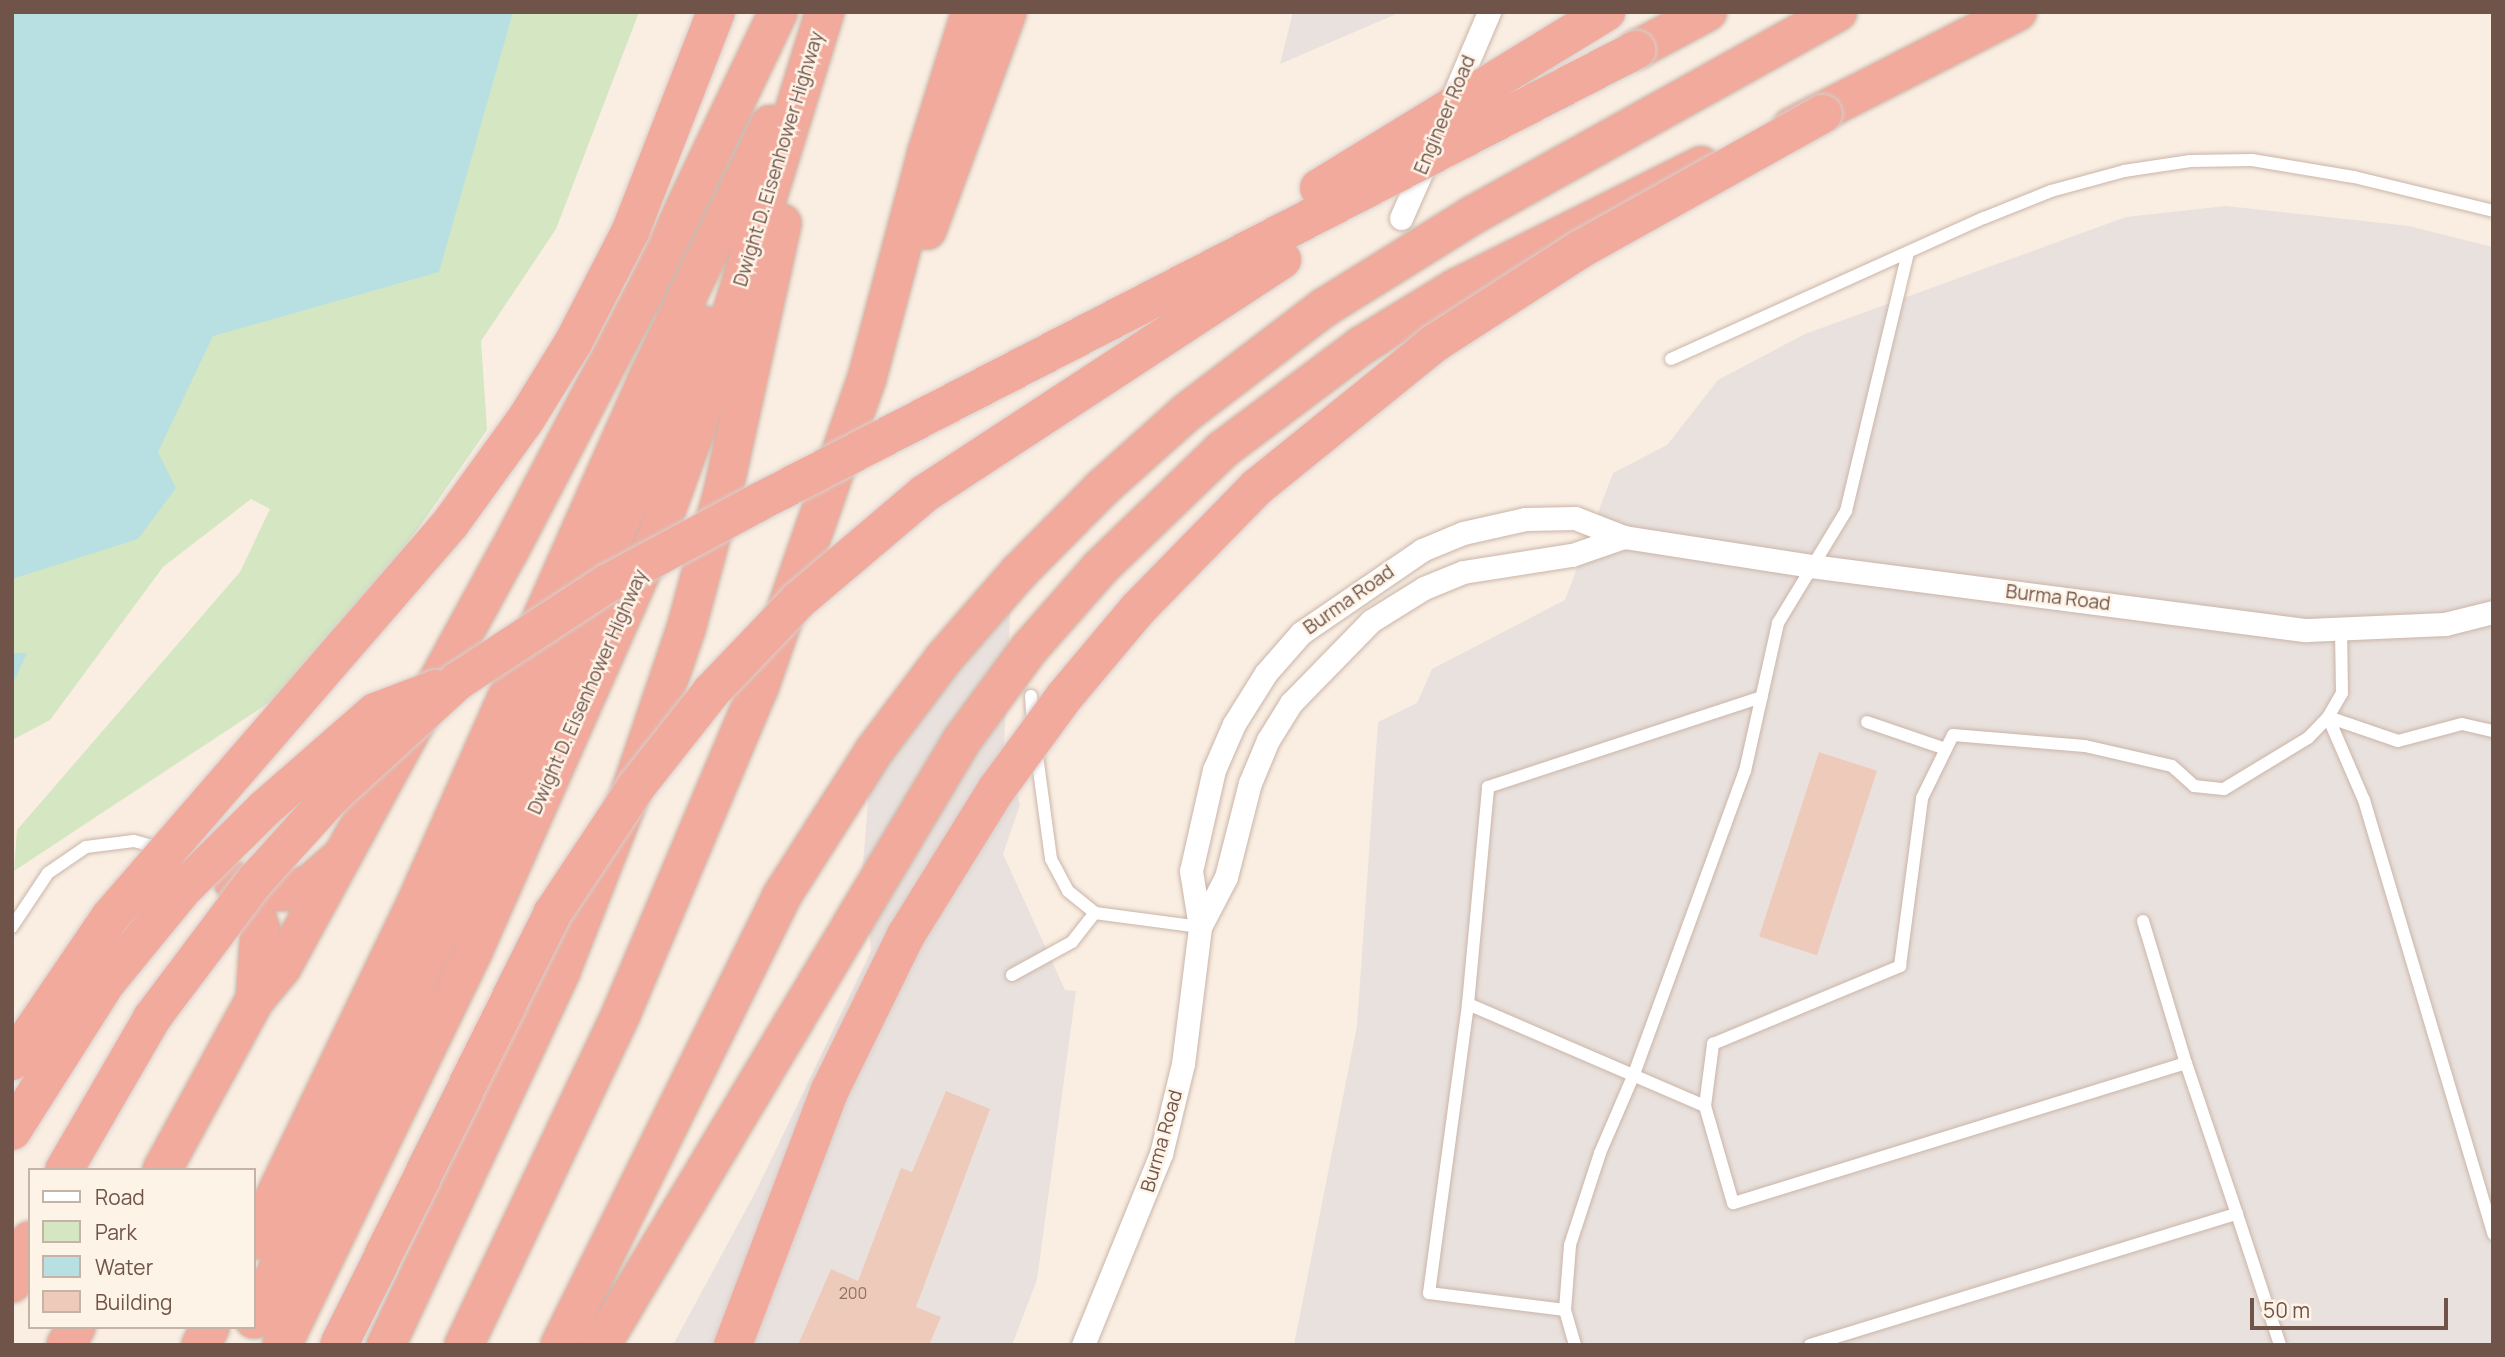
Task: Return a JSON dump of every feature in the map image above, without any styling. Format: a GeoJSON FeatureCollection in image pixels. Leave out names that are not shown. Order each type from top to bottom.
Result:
{"type":"FeatureCollection","features":[{"type":"Feature","properties":{"kind":"highway"},"geometry":{"type":"LineString","coordinates":[[12,1060],[83,952],[130,891],[450,524],[526,419],[573,344],[631,230],[716,12]]}},
{"type":"Feature","properties":{"kind":"highway"},"geometry":{"type":"LineString","coordinates":[[163,1168],[254,1001],[282,967],[618,343],[778,12]]}},
{"type":"Feature","properties":{"kind":"highway"},"geometry":{"type":"LineString","coordinates":[[386,1345],[561,971],[625,808],[686,629],[755,359],[825,12]]}},
{"type":"Feature","properties":{"kind":"highway","name":"Dwight D. Eisenhower Highway"},"geometry":{"type":"LineString","coordinates":[[256,1236],[417,901],[649,376],[825,12]]}},
{"type":"Feature","properties":{"kind":"highway","name":"Dwight D. Eisenhower Highway"},"geometry":{"type":"LineString","coordinates":[[256,1315],[439,939],[571,645],[673,403],[825,12]]}},
{"type":"Feature","properties":{"kind":"highway","name":"Dwight D. Eisenhower Highway"},"geometry":{"type":"LineString","coordinates":[[282,1345],[474,949],[658,533],[696,428],[825,12]]}},
{"type":"Feature","properties":{"kind":"highway"},"geometry":{"type":"LineString","coordinates":[[867,378],[930,143],[971,12]]}},
{"type":"Feature","properties":{"kind":"highway"},"geometry":{"type":"LineString","coordinates":[[464,1345],[621,1014],[714,800],[759,688],[867,378],[954,164],[1007,12]]}},
{"type":"Feature","properties":{"kind":"highway"},"geometry":{"type":"LineString","coordinates":[[1016,366],[1606,12]]}},
{"type":"Feature","properties":{"kind":"highway"},"geometry":{"type":"LineString","coordinates":[[65,1168],[152,1018],[255,881],[332,795],[458,681],[608,583],[1016,366],[1173,291],[1707,12]]}},
{"type":"Feature","properties":{"kind":"highway"},"geometry":{"type":"LineString","coordinates":[[560,1345],[727,999],[786,887],[908,704],[1019,572],[1101,489],[1187,412],[1325,307],[1473,215],[1838,12]]}},
{"type":"Feature","properties":{"kind":"highway"},"geometry":{"type":"LineString","coordinates":[[733,1345],[830,1090],[906,935],[1003,781],[1137,610],[1257,487],[1435,342],[1581,249],[1823,114],[2017,12]]}},
{"type":"Feature","properties":{"kind":"highway"},"geometry":{"type":"LineString","coordinates":[[340,1345],[530,956],[571,884],[661,752],[768,630],[862,544],[984,452],[1248,281],[1636,50]]}},
{"type":"Feature","properties":{"kind":"highway"},"geometry":{"type":"LineString","coordinates":[[601,1345],[962,740],[1028,650],[1138,528],[1266,414],[1407,317],[1612,206],[1823,114]]}},
{"type":"Feature","properties":{"kind":"highway"},"geometry":{"type":"LineString","coordinates":[[12,1131],[106,983],[182,890],[222,849],[376,712],[458,681]]}},
{"type":"Feature","properties":{"kind":"highway"},"geometry":{"type":"LineString","coordinates":[[233,881],[265,891],[299,888],[323,875],[350,842]]}},
{"type":"Feature","properties":{"kind":"highway"},"geometry":{"type":"LineString","coordinates":[[233,881],[250,902],[260,927],[254,1001]]}},
{"type":"Feature","properties":{"kind":"highway"},"geometry":{"type":"LineString","coordinates":[[12,1283],[28,1246]]}},
{"type":"Feature","properties":{"kind":"highway"},"geometry":{"type":"LineString","coordinates":[[66,1345],[75,1329]]}},
{"type":"Feature","properties":{"kind":"highway"},"geometry":{"type":"LineString","coordinates":[[201,1345],[209,1329]]}},
{"type":"Feature","properties":{"kind":"highway"},"geometry":{"type":"LineString","coordinates":[[241,1345],[249,1329]]}},
{"type":"Feature","properties":{"kind":"street","name":"Engineer Road"},"geometry":{"type":"LineString","coordinates":[[1401,218],[1489,12]]}},
{"type":"Feature","properties":{"kind":"street","name":"Burma Road"},"geometry":{"type":"LineString","coordinates":[[1083,1345],[1161,1154],[1183,1064],[1200,927],[1191,871],[1214,770],[1234,724],[1266,673],[1301,633],[1378,577],[1463,533],[1525,519],[1575,518],[1624,537],[1811,566],[2306,630],[2445,624],[2493,611]]}},
{"type":"Feature","properties":{"kind":"street","name":"Burma Road"},"geometry":{"type":"LineString","coordinates":[[1200,927],[1226,877],[1250,783],[1268,740],[1291,703],[1371,621],[1424,588],[1463,572],[1514,561],[1572,555],[1624,537]]}},
{"type":"Feature","properties":{"kind":"lane"},"geometry":{"type":"LineString","coordinates":[[1671,359],[1908,251],[2051,191],[2124,171],[2190,161],[2279,164],[2354,177],[2493,211]]}},
{"type":"Feature","properties":{"kind":"lane"},"geometry":{"type":"LineString","coordinates":[[1575,1345],[1565,1310],[1570,1245],[1600,1153],[1633,1074],[1745,771],[1778,623],[1846,510],[1908,251]]}},
{"type":"Feature","properties":{"kind":"lane"},"geometry":{"type":"LineString","coordinates":[[2186,1063],[1733,1203],[1705,1105],[1713,1044],[1900,966],[1922,798],[1953,735],[2085,746],[2172,766],[2194,786],[2224,789],[2308,738],[2328,717],[2342,693],[2341,629]]}},
{"type":"Feature","properties":{"kind":"lane"},"geometry":{"type":"LineString","coordinates":[[1031,696],[1042,819],[1051,859],[1068,891],[1095,913],[1200,927]]}},
{"type":"Feature","properties":{"kind":"lane"},"geometry":{"type":"LineString","coordinates":[[1565,1310],[1429,1293],[1468,1004],[1488,787],[1762,697]]}},
{"type":"Feature","properties":{"kind":"lane"},"geometry":{"type":"LineString","coordinates":[[2328,717],[2398,741],[2462,724],[2493,731]]}},
{"type":"Feature","properties":{"kind":"lane"},"geometry":{"type":"LineString","coordinates":[[2328,717],[2364,800],[2493,1234]]}},
{"type":"Feature","properties":{"kind":"lane"},"geometry":{"type":"LineString","coordinates":[[1867,722],[1946,750]]}},
{"type":"Feature","properties":{"kind":"lane"},"geometry":{"type":"LineString","coordinates":[[12,927],[48,873],[76,852],[108,841],[159,847],[233,881]]}},
{"type":"Feature","properties":{"kind":"lane"},"geometry":{"type":"LineString","coordinates":[[1012,975],[1072,942],[1095,913]]}},
{"type":"Feature","properties":{"kind":"lane"},"geometry":{"type":"LineString","coordinates":[[2143,921],[2186,1063],[2280,1345]]}},
{"type":"Feature","properties":{"kind":"lane"},"geometry":{"type":"LineString","coordinates":[[1468,1004],[1705,1105]]}},
{"type":"Feature","properties":{"kind":"lane"},"geometry":{"type":"LineString","coordinates":[[1810,1345],[2237,1214]]}},
{"type":"Feature","properties":{"kind":"shaded area"},"geometry":{"type":"Polygon","coordinates":[[[1293,12],[1401,12],[1280,64],[1293,12]]]}},
{"type":"Feature","properties":{"kind":"shaded area"},"geometry":{"type":"Polygon","coordinates":[[[2226,206],[2409,226],[2493,247],[2493,1345],[1294,1345],[1357,1026],[1378,722],[1417,703],[1432,669],[1565,600],[1613,473],[1667,445],[1718,380],[1805,334],[2126,217],[2226,206]]]}},
{"type":"Feature","properties":{"kind":"shaded area"},"geometry":{"type":"Polygon","coordinates":[[[1011,595],[1004,744],[1020,805],[1003,854],[1065,990],[1076,991],[1037,1280],[1012,1345],[673,1345],[756,1191],[871,951],[863,864],[871,765],[1011,595]]]}},
{"type":"Feature","properties":{"kind":"green space"},"geometry":{"type":"Polygon","coordinates":[[[12,12],[639,12],[556,229],[481,341],[487,430],[368,600],[282,694],[14,871],[17,830],[240,572],[270,509],[251,499],[163,567],[50,720],[12,740],[12,12]]]}},
{"type":"Feature","properties":{"kind":"water"},"geometry":{"type":"Polygon","coordinates":[[[12,12],[513,12],[439,272],[213,336],[158,452],[176,488],[138,539],[12,579],[12,12]]]}},
{"type":"Feature","properties":{"kind":"water"},"geometry":{"type":"Polygon","coordinates":[[[12,653],[27,653],[12,685],[12,653]]]}},
{"type":"Feature","properties":{"kind":"building"},"geometry":{"type":"Polygon","coordinates":[[[1819,752],[1877,771],[1817,955],[1759,937],[1819,752]]]}},
{"type":"Feature","properties":{"kind":"building"},"geometry":{"type":"Polygon","coordinates":[[[946,1091],[990,1109],[916,1307],[941,1317],[929,1345],[798,1345],[831,1269],[858,1281],[901,1168],[912,1172],[946,1091]]]}}]}
